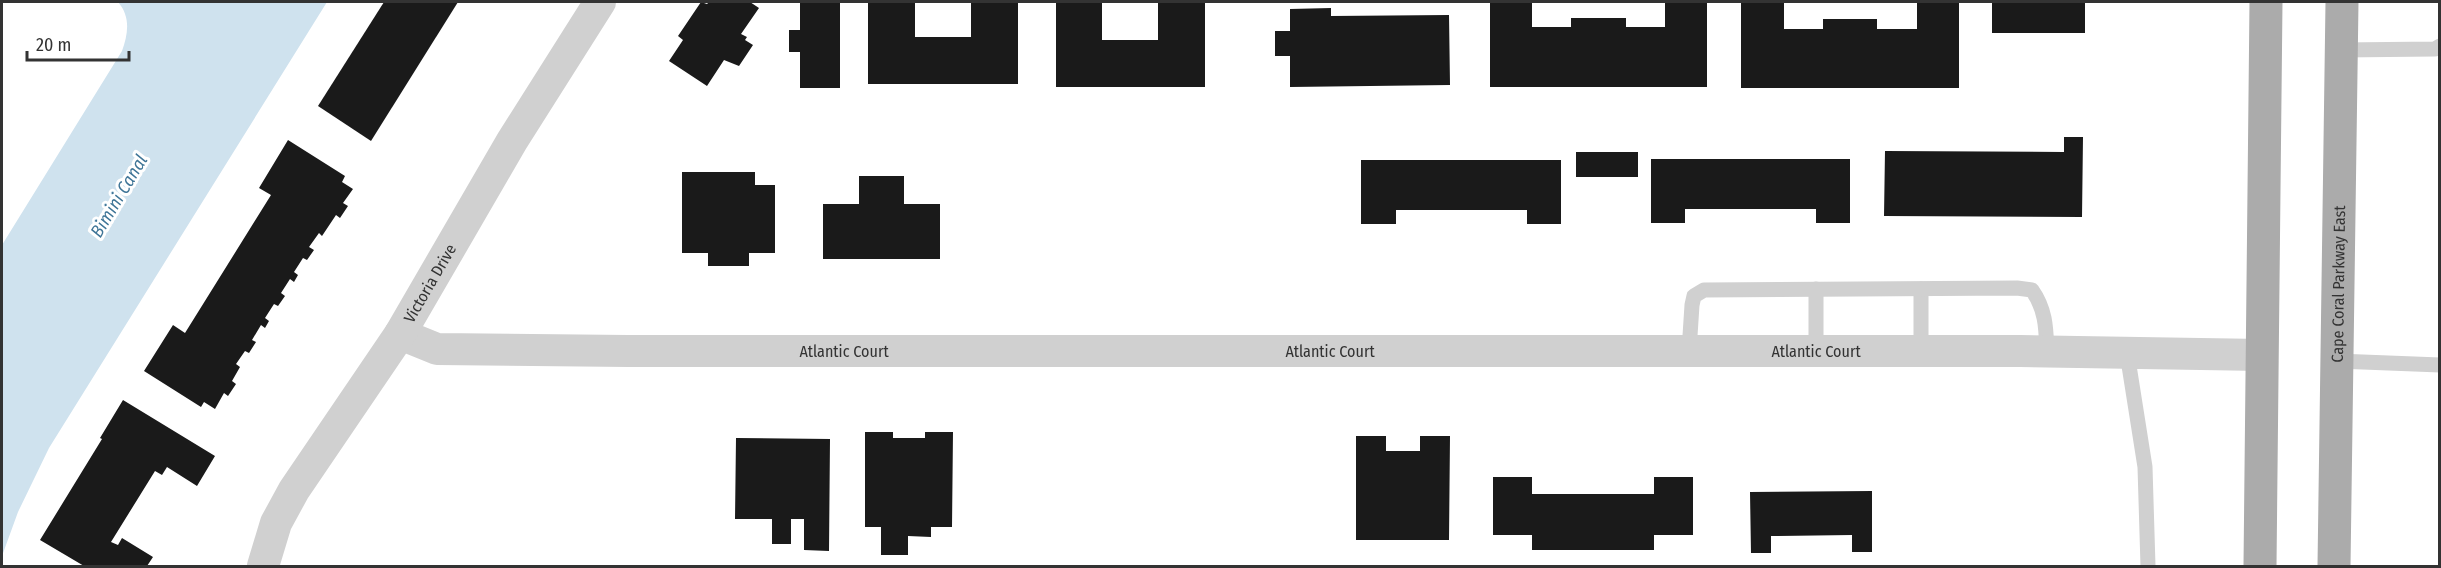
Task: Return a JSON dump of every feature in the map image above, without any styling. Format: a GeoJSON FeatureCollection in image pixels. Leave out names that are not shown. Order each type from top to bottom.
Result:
{"type":"FeatureCollection","features":[{"type":"Feature","properties":{"kind":"main road"},"geometry":{"type":"LineString","coordinates":[[2260,567],[2266,2]]}},
{"type":"Feature","properties":{"kind":"main road","name":"Cape Coral Parkway East"},"geometry":{"type":"LineString","coordinates":[[2334,567],[2342,2]]}},
{"type":"Feature","properties":{"kind":"street","name":"Victoria Drive"},"geometry":{"type":"LineString","coordinates":[[263,567],[276,523],[294,490],[400,334],[512,141],[600,2]]}},
{"type":"Feature","properties":{"kind":"street","name":"Atlantic Court"},"geometry":{"type":"LineString","coordinates":[[400,334],[437,349],[592,351],[1921,351],[2262,355]]}},
{"type":"Feature","properties":{"kind":"lane"},"geometry":{"type":"LineString","coordinates":[[2341,50],[2434,49],[2439,46]]}},
{"type":"Feature","properties":{"kind":"lane"},"geometry":{"type":"LineString","coordinates":[[1921,289],[1921,351]]}},
{"type":"Feature","properties":{"kind":"lane"},"geometry":{"type":"LineString","coordinates":[[1689,351],[1694,296],[1704,290],[1921,289],[2032,290],[2041,302],[2046,318],[2047,352]]}},
{"type":"Feature","properties":{"kind":"lane"},"geometry":{"type":"LineString","coordinates":[[1816,290],[1816,351]]}},
{"type":"Feature","properties":{"kind":"lane"},"geometry":{"type":"LineString","coordinates":[[2127,353],[2145,467],[2148,567]]}},
{"type":"Feature","properties":{"kind":"lane"},"geometry":{"type":"LineString","coordinates":[[2337,361],[2439,365]]}},
{"type":"Feature","properties":{"kind":"water","name":"Bimini Canal"},"geometry":{"type":"Polygon","coordinates":[[[118,2],[327,2],[49,448],[18,512],[2,556],[2,245],[122,51],[126,38],[127,20],[118,2]]]}},
{"type":"Feature","properties":{"kind":"building"},"geometry":{"type":"Polygon","coordinates":[[[384,2],[458,2],[371,141],[318,106],[384,2]]]}},
{"type":"Feature","properties":{"kind":"building"},"geometry":{"type":"Polygon","coordinates":[[[701,2],[707,4],[709,2],[750,2],[759,8],[741,34],[747,37],[745,40],[753,45],[739,66],[724,60],[707,86],[669,61],[683,40],[678,36],[701,2]]]}},
{"type":"Feature","properties":{"kind":"building"},"geometry":{"type":"Polygon","coordinates":[[[800,2],[840,2],[840,88],[800,88],[800,52],[789,52],[789,30],[800,30],[800,2]]]}},
{"type":"Feature","properties":{"kind":"building"},"geometry":{"type":"Polygon","coordinates":[[[868,2],[915,2],[915,37],[971,37],[971,2],[1018,2],[1018,84],[868,84],[868,2]]]}},
{"type":"Feature","properties":{"kind":"building"},"geometry":{"type":"Polygon","coordinates":[[[1056,2],[1102,2],[1102,40],[1158,40],[1158,2],[1205,2],[1205,87],[1056,87],[1056,2]]]}},
{"type":"Feature","properties":{"kind":"building"},"geometry":{"type":"Polygon","coordinates":[[[1490,2],[1532,2],[1532,27],[1571,27],[1571,18],[1626,18],[1626,27],[1665,27],[1665,2],[1707,2],[1707,87],[1490,87],[1490,2]]]}},
{"type":"Feature","properties":{"kind":"building"},"geometry":{"type":"Polygon","coordinates":[[[1741,2],[1784,2],[1784,29],[1823,29],[1823,19],[1877,19],[1877,29],[1917,29],[1917,2],[1959,2],[1959,88],[1741,88],[1741,2]]]}},
{"type":"Feature","properties":{"kind":"building"},"geometry":{"type":"Polygon","coordinates":[[[1992,2],[2085,2],[2085,33],[1992,33],[1992,2]]]}},
{"type":"Feature","properties":{"kind":"building"},"geometry":{"type":"Polygon","coordinates":[[[1331,8],[1331,16],[1449,15],[1450,85],[1290,87],[1290,56],[1275,56],[1275,31],[1290,31],[1290,9],[1331,8]]]}},
{"type":"Feature","properties":{"kind":"building"},"geometry":{"type":"Polygon","coordinates":[[[2064,137],[2083,137],[2082,217],[1884,216],[1885,151],[2064,152],[2064,137]]]}},
{"type":"Feature","properties":{"kind":"building"},"geometry":{"type":"Polygon","coordinates":[[[288,140],[345,176],[342,182],[353,189],[343,203],[348,206],[340,218],[336,215],[322,236],[319,233],[309,247],[314,250],[307,260],[303,258],[294,272],[298,275],[294,282],[290,279],[281,293],[285,296],[278,306],[274,304],[265,318],[269,321],[265,328],[261,325],[252,340],[256,342],[249,353],[245,351],[236,364],[240,367],[232,381],[236,384],[228,396],[224,393],[215,409],[204,402],[201,407],[144,371],[173,325],[185,333],[271,195],[259,188],[288,140]]]}},
{"type":"Feature","properties":{"kind":"building"},"geometry":{"type":"Polygon","coordinates":[[[1576,152],[1638,152],[1638,177],[1576,177],[1576,152]]]}},
{"type":"Feature","properties":{"kind":"building"},"geometry":{"type":"Polygon","coordinates":[[[1651,159],[1850,159],[1850,223],[1816,223],[1816,209],[1685,209],[1685,223],[1651,223],[1651,159]]]}},
{"type":"Feature","properties":{"kind":"building"},"geometry":{"type":"Polygon","coordinates":[[[1361,160],[1561,160],[1561,224],[1527,224],[1527,210],[1396,210],[1396,224],[1361,224],[1361,160]]]}},
{"type":"Feature","properties":{"kind":"building"},"geometry":{"type":"Polygon","coordinates":[[[682,172],[755,172],[755,185],[775,185],[775,253],[749,253],[749,266],[708,266],[708,253],[682,253],[682,172]]]}},
{"type":"Feature","properties":{"kind":"building"},"geometry":{"type":"Polygon","coordinates":[[[859,176],[904,176],[904,204],[940,204],[940,259],[823,259],[823,204],[859,204],[859,176]]]}},
{"type":"Feature","properties":{"kind":"building"},"geometry":{"type":"Polygon","coordinates":[[[123,400],[215,456],[197,486],[167,467],[162,475],[155,471],[111,542],[118,545],[122,538],[153,557],[147,566],[84,566],[40,540],[102,439],[100,438],[123,400]]]}},
{"type":"Feature","properties":{"kind":"building"},"geometry":{"type":"Polygon","coordinates":[[[865,432],[893,432],[893,438],[925,438],[925,432],[953,432],[952,527],[931,527],[931,537],[908,536],[908,555],[881,555],[881,527],[865,527],[865,432]]]}},
{"type":"Feature","properties":{"kind":"building"},"geometry":{"type":"Polygon","coordinates":[[[1356,436],[1386,436],[1386,451],[1420,451],[1420,436],[1450,436],[1449,540],[1356,540],[1356,436]]]}},
{"type":"Feature","properties":{"kind":"building"},"geometry":{"type":"Polygon","coordinates":[[[736,438],[830,439],[829,551],[804,550],[804,519],[791,519],[791,544],[772,544],[772,519],[735,519],[736,438]]]}},
{"type":"Feature","properties":{"kind":"building"},"geometry":{"type":"Polygon","coordinates":[[[1493,477],[1532,477],[1532,494],[1654,494],[1654,477],[1693,477],[1693,535],[1654,535],[1654,550],[1532,550],[1532,535],[1493,535],[1493,477]]]}},
{"type":"Feature","properties":{"kind":"building"},"geometry":{"type":"Polygon","coordinates":[[[1872,491],[1872,552],[1852,552],[1852,535],[1771,536],[1771,553],[1751,553],[1750,492],[1872,491]]]}}]}
